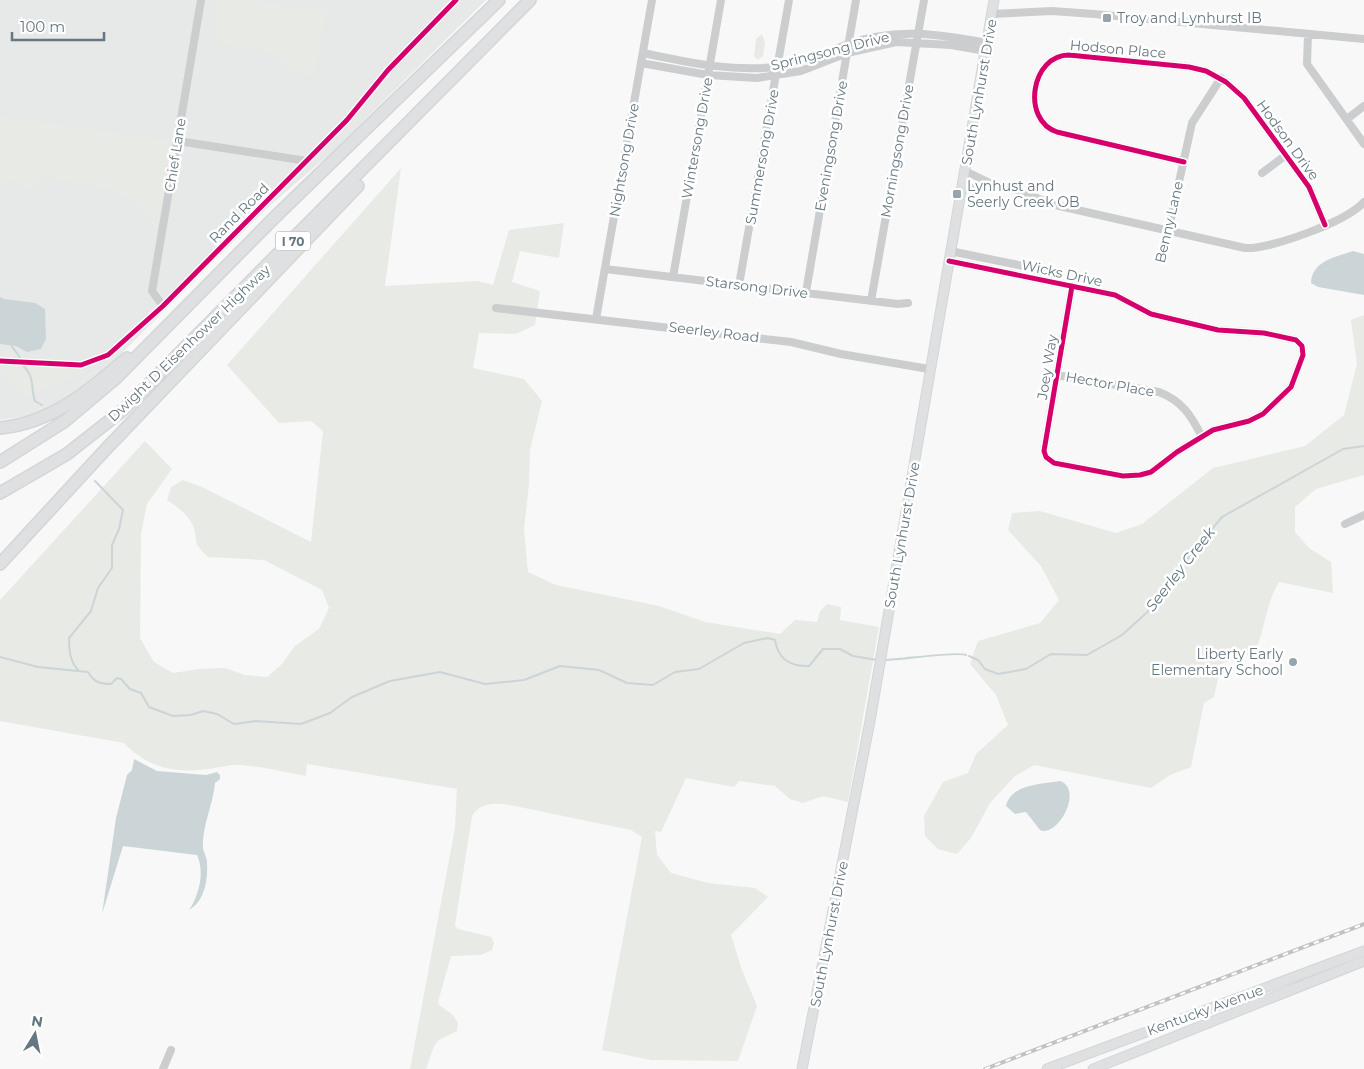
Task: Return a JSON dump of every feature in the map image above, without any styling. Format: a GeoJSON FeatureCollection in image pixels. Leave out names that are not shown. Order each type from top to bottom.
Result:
{"type":"FeatureCollection","features":[{"type":"Feature","properties":{"kind":"highway","name":"Dwight D Eisenhower Highway"},"geometry":{"type":"LineString","coordinates":[[0,462],[47,434],[90,402],[115,379],[499,0]]}},
{"type":"Feature","properties":{"kind":"highway","name":"Dwight D Eisenhower Highway"},"geometry":{"type":"LineString","coordinates":[[0,493],[67,454],[123,410],[530,0]]}},
{"type":"Feature","properties":{"kind":"highway"},"geometry":{"type":"LineString","coordinates":[[0,564],[106,449],[362,181],[443,89]]}},
{"type":"Feature","properties":{"kind":"highway"},"geometry":{"type":"LineString","coordinates":[[0,428],[30,422],[62,409],[96,384],[180,313]]}},
{"type":"Feature","properties":{"kind":"main road","name":"South Lynhurst Drive"},"geometry":{"type":"LineString","coordinates":[[802,1069],[879,667],[994,0]]}},
{"type":"Feature","properties":{"kind":"main road","name":"Kentucky Avenue"},"geometry":{"type":"LineString","coordinates":[[1047,1069],[1364,950]]}},
{"type":"Feature","properties":{"kind":"main road","name":"Kentucky Avenue"},"geometry":{"type":"LineString","coordinates":[[1094,1069],[1364,961]]}},
{"type":"Feature","properties":{"kind":"street","name":"Chief Lane"},"geometry":{"type":"LineString","coordinates":[[163,306],[152,292],[201,0]]}},
{"type":"Feature","properties":{"kind":"street","name":"Rand Road"},"geometry":{"type":"LineString","coordinates":[[0,361],[88,364],[108,356],[163,306],[307,161],[359,107],[388,70],[456,0]]}},
{"type":"Feature","properties":{"kind":"street","name":"Nightsong Drive"},"geometry":{"type":"LineString","coordinates":[[596,319],[652,0]]}},
{"type":"Feature","properties":{"kind":"street","name":"Wintersong Drive"},"geometry":{"type":"LineString","coordinates":[[673,277],[721,0]]}},
{"type":"Feature","properties":{"kind":"street","name":"Summersong Drive"},"geometry":{"type":"LineString","coordinates":[[739,284],[788,0]]}},
{"type":"Feature","properties":{"kind":"street","name":"Eveningsong Drive"},"geometry":{"type":"LineString","coordinates":[[806,292],[856,0]]}},
{"type":"Feature","properties":{"kind":"street","name":"Morningsong Drive"},"geometry":{"type":"LineString","coordinates":[[870,301],[924,0]]}},
{"type":"Feature","properties":{"kind":"street"},"geometry":{"type":"LineString","coordinates":[[992,14],[1052,11],[1364,40]]}},
{"type":"Feature","properties":{"kind":"street","name":"Springsong Drive"},"geometry":{"type":"LineString","coordinates":[[641,63],[708,75],[757,78],[849,44],[879,36],[918,32],[986,47]]}},
{"type":"Feature","properties":{"kind":"street"},"geometry":{"type":"LineString","coordinates":[[1308,34],[1307,64],[1364,144]]}},
{"type":"Feature","properties":{"kind":"street","name":"Springsong Drive"},"geometry":{"type":"LineString","coordinates":[[643,53],[709,66],[749,70],[801,71],[847,53],[888,44],[917,42],[986,47]]}},
{"type":"Feature","properties":{"kind":"street","name":"Hodson Place"},"geometry":{"type":"LineString","coordinates":[[1184,162],[1056,132],[1047,128],[1038,118],[1034,106],[1040,72],[1050,60],[1066,55],[1189,67],[1221,78]]}},
{"type":"Feature","properties":{"kind":"street","name":"Hodson Drive"},"geometry":{"type":"LineString","coordinates":[[1221,78],[1244,98],[1286,154],[1310,190],[1325,225]]}},
{"type":"Feature","properties":{"kind":"street","name":"Benny Lane"},"geometry":{"type":"LineString","coordinates":[[1162,259],[1195,116],[1221,78]]}},
{"type":"Feature","properties":{"kind":"street"},"geometry":{"type":"LineString","coordinates":[[1347,119],[1364,106]]}},
{"type":"Feature","properties":{"kind":"street"},"geometry":{"type":"LineString","coordinates":[[178,141],[307,161]]}},
{"type":"Feature","properties":{"kind":"street"},"geometry":{"type":"LineString","coordinates":[[1262,173],[1286,154]]}},
{"type":"Feature","properties":{"kind":"street"},"geometry":{"type":"LineString","coordinates":[[965,171],[992,184],[1009,187],[1055,205],[1241,247],[1269,246],[1347,216],[1364,202]]}},
{"type":"Feature","properties":{"kind":"street"},"geometry":{"type":"LineString","coordinates":[[962,190],[992,184]]}},
{"type":"Feature","properties":{"kind":"street","name":"Wicks Drive"},"geometry":{"type":"LineString","coordinates":[[950,256],[1038,268],[1056,282],[1115,295],[1151,314],[1218,330],[1264,333],[1296,340],[1302,346],[1304,355],[1291,387],[1263,414],[1249,421],[1213,430],[1202,436]]}},
{"type":"Feature","properties":{"kind":"street","name":"Starsong Drive"},"geometry":{"type":"LineString","coordinates":[[605,269],[870,301],[908,303]]}},
{"type":"Feature","properties":{"kind":"street","name":"Joey Way"},"geometry":{"type":"LineString","coordinates":[[1072,286],[1044,451],[1046,457],[1054,463],[1069,467],[1123,476],[1140,476],[1150,472],[1202,436]]}},
{"type":"Feature","properties":{"kind":"street","name":"Seerley Road"},"geometry":{"type":"LineString","coordinates":[[496,308],[791,342],[841,354],[929,369]]}},
{"type":"Feature","properties":{"kind":"street","name":"Hector Place"},"geometry":{"type":"LineString","coordinates":[[1056,374],[1159,392],[1173,398],[1185,408],[1202,436]]}},
{"type":"Feature","properties":{"kind":"street"},"geometry":{"type":"LineString","coordinates":[[1345,524],[1364,515]]}},
{"type":"Feature","properties":{"kind":"street"},"geometry":{"type":"LineString","coordinates":[[163,1069],[171,1050]]}},
{"type":"Feature","properties":{"kind":"shaded area"},"geometry":{"type":"Polygon","coordinates":[[[0,0],[486,0],[332,152],[266,209],[111,364],[74,394],[39,414],[0,420],[0,0]]]}},
{"type":"Feature","properties":{"kind":"shaded area"},"geometry":{"type":"Polygon","coordinates":[[[217,0],[243,0],[327,11],[313,78],[292,68],[273,53],[215,42],[217,0]]]}},
{"type":"Feature","properties":{"kind":"shaded area"},"geometry":{"type":"Polygon","coordinates":[[[762,34],[765,43],[763,56],[758,60],[754,56],[756,39],[762,34]]]}},
{"type":"Feature","properties":{"kind":"shaded area"},"geometry":{"type":"Polygon","coordinates":[[[0,116],[174,141],[160,222],[156,229],[135,201],[118,193],[42,177],[32,190],[25,189],[12,180],[0,183],[0,116]]]}},
{"type":"Feature","properties":{"kind":"shaded area"},"geometry":{"type":"Polygon","coordinates":[[[401,168],[385,286],[477,281],[493,285],[509,230],[564,223],[559,258],[520,251],[512,282],[540,291],[535,325],[516,334],[479,333],[473,368],[524,379],[542,401],[530,450],[529,484],[524,529],[528,572],[556,585],[659,606],[705,622],[780,634],[795,620],[817,622],[820,611],[827,604],[841,607],[840,620],[879,627],[848,802],[823,796],[803,803],[790,799],[775,786],[739,781],[734,787],[686,778],[661,832],[655,831],[657,855],[671,873],[708,883],[755,888],[768,897],[731,935],[742,970],[757,1006],[738,1061],[651,1060],[602,1050],[642,837],[631,830],[504,804],[489,804],[476,811],[472,816],[455,925],[458,929],[491,937],[494,943],[492,950],[481,955],[451,956],[438,1002],[439,1005],[453,1015],[458,1023],[457,1031],[439,1040],[434,1046],[426,1069],[410,1069],[455,828],[457,789],[307,764],[306,776],[242,765],[229,765],[202,770],[177,770],[166,768],[144,759],[124,743],[0,721],[0,600],[145,441],[172,469],[147,504],[141,534],[140,638],[154,662],[173,673],[225,668],[245,675],[267,677],[282,664],[295,646],[319,629],[329,608],[322,590],[264,560],[208,557],[197,544],[195,532],[189,518],[167,500],[171,487],[183,480],[202,487],[311,542],[323,431],[311,421],[279,423],[227,365],[401,168]]]}},
{"type":"Feature","properties":{"kind":"shaded area"},"geometry":{"type":"Polygon","coordinates":[[[1353,251],[1364,254],[1364,295],[1318,287],[1311,283],[1315,270],[1320,265],[1332,258],[1353,251]]]}},
{"type":"Feature","properties":{"kind":"shaded area"},"geometry":{"type":"Polygon","coordinates":[[[0,297],[35,303],[45,309],[46,339],[41,349],[27,352],[16,346],[0,344],[0,297]]]}},
{"type":"Feature","properties":{"kind":"shaded area"},"geometry":{"type":"Polygon","coordinates":[[[1364,315],[1364,475],[1316,489],[1295,507],[1295,532],[1309,548],[1331,562],[1333,593],[1279,582],[1271,599],[1255,652],[1221,664],[1214,697],[1204,703],[1191,767],[1170,775],[1151,788],[1034,765],[1015,776],[990,803],[971,838],[957,854],[938,849],[925,836],[924,816],[943,782],[968,773],[976,754],[1008,725],[996,695],[970,664],[978,641],[1040,623],[1059,600],[1041,566],[1008,530],[1012,513],[1040,511],[1116,533],[1142,524],[1213,468],[1305,446],[1344,415],[1357,364],[1351,320],[1364,315]]]}},
{"type":"Feature","properties":{"kind":"shaded area"},"geometry":{"type":"Polygon","coordinates":[[[0,345],[25,358],[0,358],[0,345]]]}},
{"type":"Feature","properties":{"kind":"shaded area"},"geometry":{"type":"Polygon","coordinates":[[[7,364],[83,369],[81,374],[27,397],[12,387],[3,377],[1,373],[7,364]]]}},
{"type":"Feature","properties":{"kind":"shaded area"},"geometry":{"type":"Polygon","coordinates":[[[134,759],[157,771],[206,775],[217,772],[220,775],[220,779],[215,783],[204,831],[203,849],[207,862],[206,883],[199,901],[189,910],[196,897],[200,883],[201,869],[197,855],[123,846],[102,914],[116,818],[127,775],[132,770],[134,759]]]}},
{"type":"Feature","properties":{"kind":"shaded area"},"geometry":{"type":"Polygon","coordinates":[[[1060,781],[1067,786],[1070,793],[1069,802],[1061,820],[1047,831],[1040,830],[1026,812],[1015,814],[1006,806],[1014,793],[1021,789],[1036,784],[1060,781]]]}},
{"type":"Feature","properties":{"kind":"waterway"},"geometry":{"type":"LineString","coordinates":[[11,345],[21,359]]}},
{"type":"Feature","properties":{"kind":"waterway"},"geometry":{"type":"LineString","coordinates":[[23,365],[30,375],[35,401],[42,405]]}},
{"type":"Feature","properties":{"kind":"waterway","name":"Seerley Creek"},"geometry":{"type":"LineString","coordinates":[[969,656],[978,660],[985,669],[998,674],[1026,669],[1051,654],[1087,655],[1122,635],[1153,607],[1167,583],[1222,517],[1343,449],[1364,446]]}},
{"type":"Feature","properties":{"kind":"waterway"},"geometry":{"type":"LineString","coordinates":[[79,671],[71,656],[69,638],[91,611],[98,588],[112,568],[112,545],[119,529],[123,510],[95,481]]}},
{"type":"Feature","properties":{"kind":"waterway","name":"Seerley Creek"},"geometry":{"type":"LineString","coordinates":[[0,657],[38,667],[88,672],[92,678],[103,684],[111,684],[117,678],[121,679],[130,689],[141,693],[149,707],[173,716],[191,715],[203,711],[217,714],[234,724],[256,721],[301,724],[330,713],[352,697],[390,681],[440,672],[485,684],[524,680],[560,666],[599,670],[627,683],[653,685],[675,672],[699,669],[744,643],[768,638],[775,640],[779,652],[786,661],[797,665],[809,666],[823,649],[840,649],[853,656],[877,660]]}},
{"type":"Feature","properties":{"kind":"waterway","name":"Seerley Creek"},"geometry":{"type":"LineString","coordinates":[[884,660],[952,654],[966,655]]}},
{"type":"Feature","properties":{"kind":"railway"},"geometry":{"type":"LineString","coordinates":[[985,1069],[1364,924]]}},
{"type":"Feature","properties":{"kind":"cycle path"},"geometry":{"type":"LineString","coordinates":[[0,361],[81,365],[108,355],[163,306],[347,120],[388,70],[456,0]]}},
{"type":"Feature","properties":{"kind":"cycle path"},"geometry":{"type":"LineString","coordinates":[[1184,162],[1057,132],[1046,125],[1038,115],[1035,102],[1035,89],[1039,76],[1046,65],[1056,58],[1069,55],[1189,67],[1206,71],[1226,82],[1244,98],[1309,187],[1325,225]]}},
{"type":"Feature","properties":{"kind":"cycle path"},"geometry":{"type":"LineString","coordinates":[[949,261],[1115,295],[1151,314],[1218,330],[1264,333],[1296,340],[1302,346],[1303,355],[1291,387],[1263,414],[1249,421],[1213,430],[1177,452],[1151,472],[1123,476],[1054,463],[1046,457],[1044,451],[1072,286]]}},
{"type":"Feature","properties":{"kind":"place","name":"Troy and Lynhurst IB"},"geometry":{"type":"Point","coordinates":[1107,18]}},
{"type":"Feature","properties":{"kind":"place","name":"Lynhust and Seerly Creek OB"},"geometry":{"type":"Point","coordinates":[957,194]}},
{"type":"Feature","properties":{"kind":"place","name":"Liberty Early Elementary School"},"geometry":{"type":"Point","coordinates":[1293,662]}}]}
